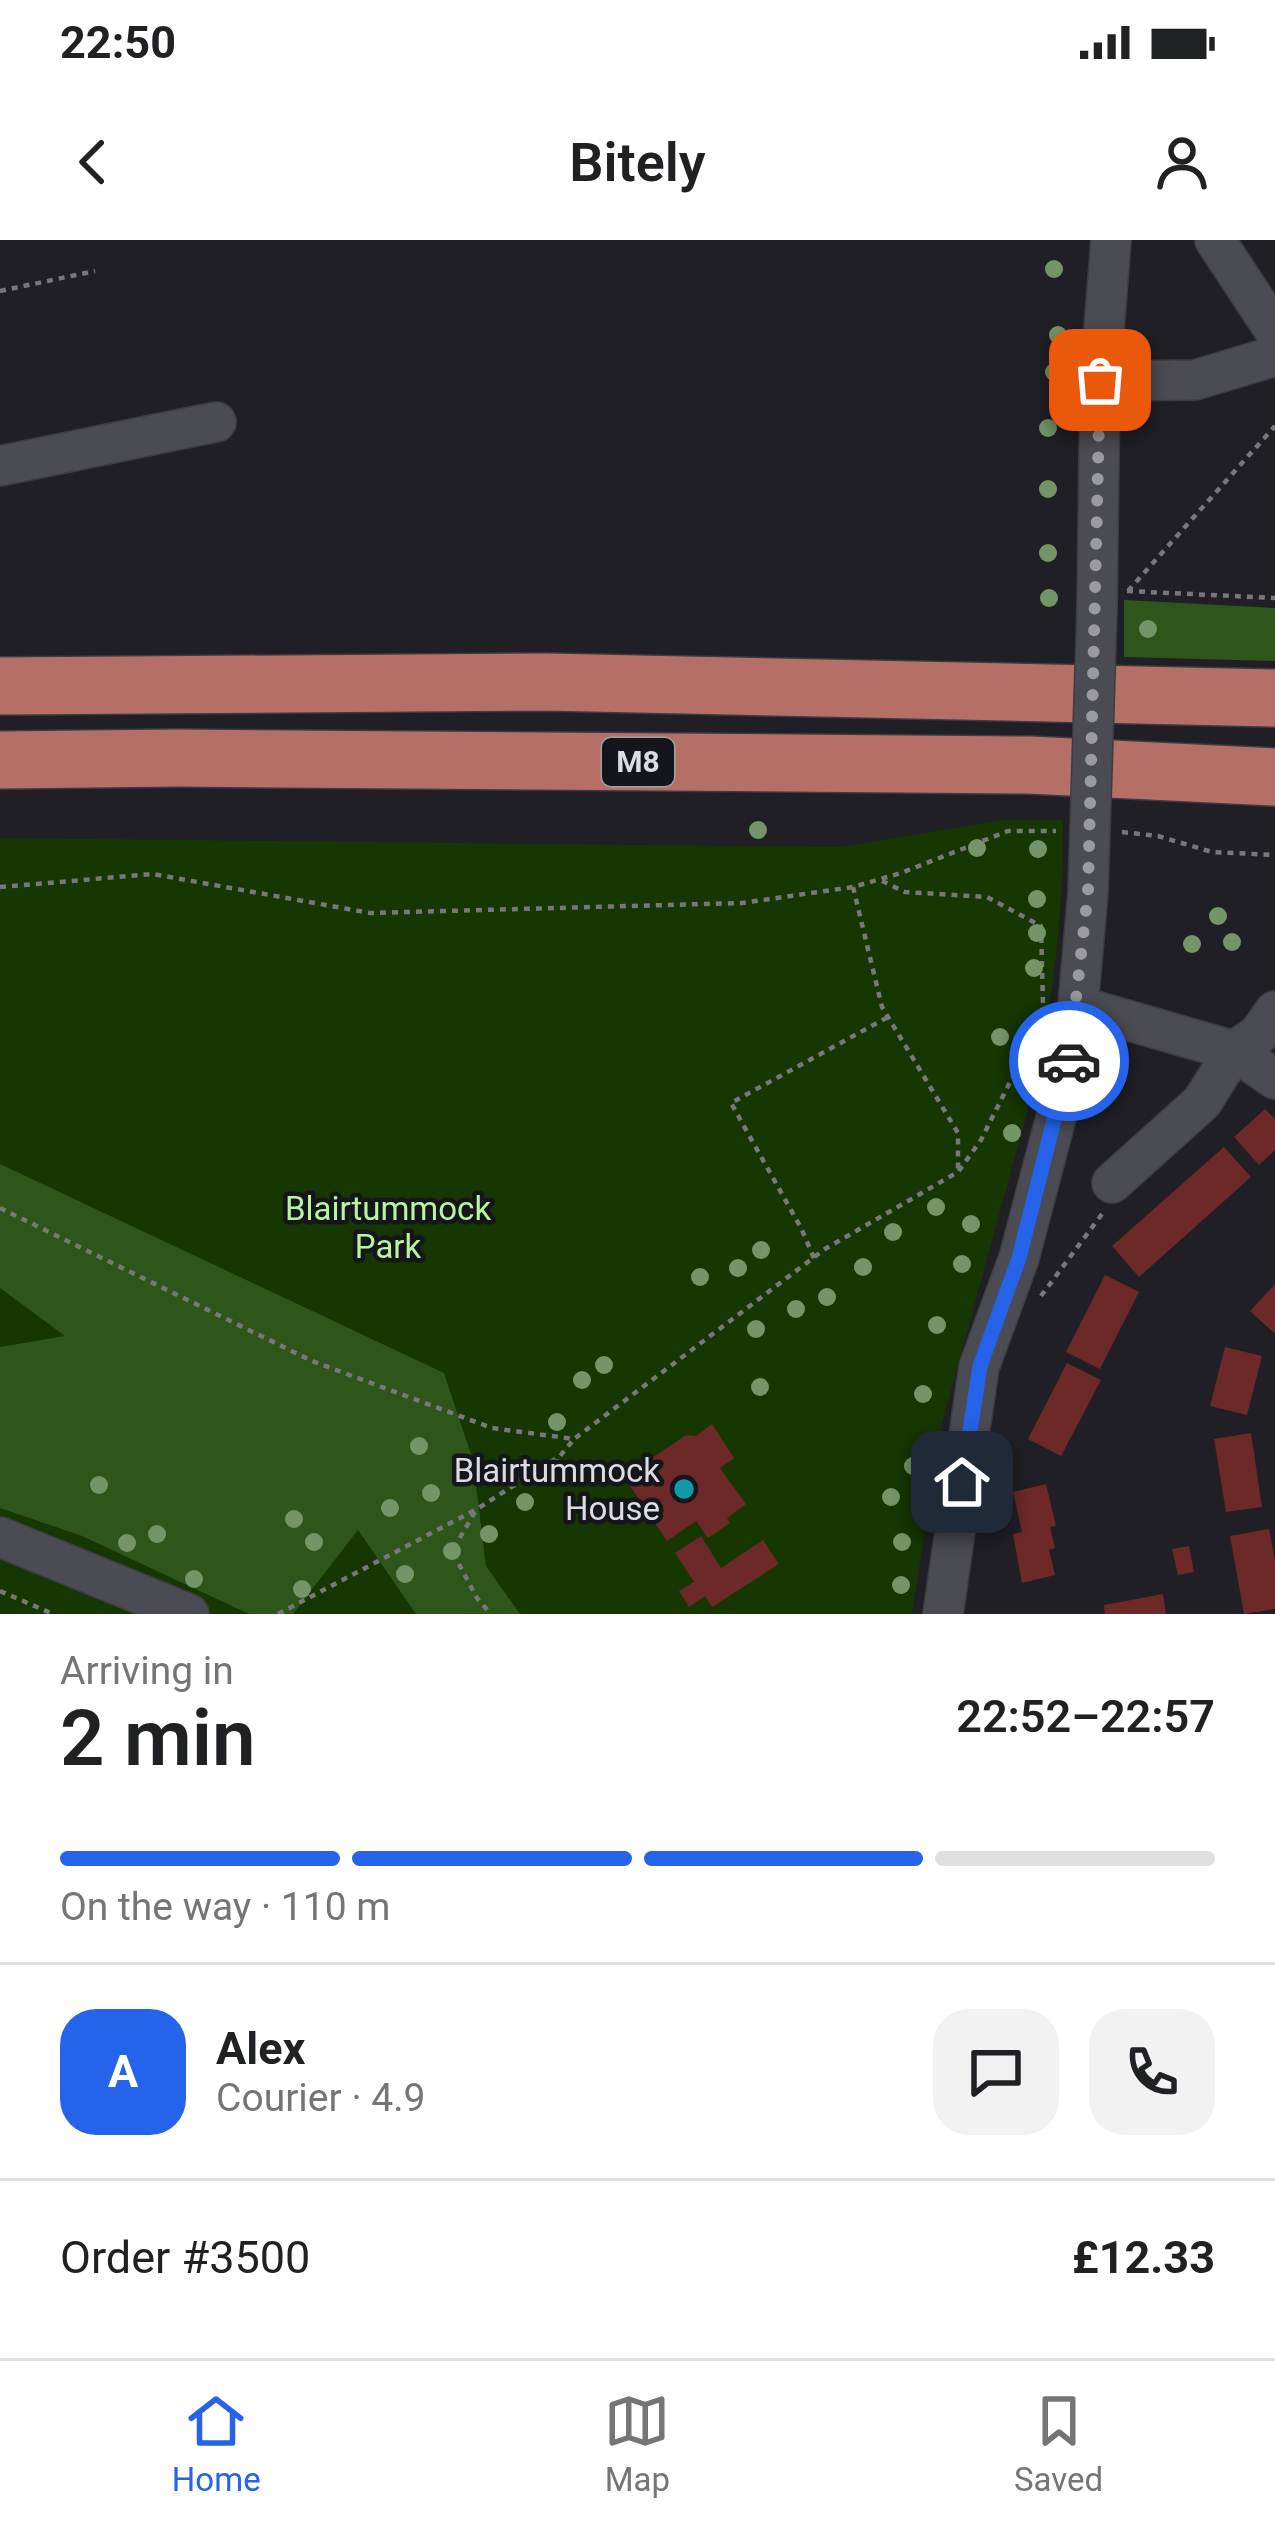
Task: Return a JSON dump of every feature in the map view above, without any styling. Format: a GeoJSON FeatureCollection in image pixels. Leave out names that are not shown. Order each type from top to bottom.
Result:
{"type":"FeatureCollection","features":[{"type":"Feature","properties":{"kind":"highway"},"geometry":{"type":"LineString","coordinates":[[0,686],[547,682],[1275,698]]}},
{"type":"Feature","properties":{"kind":"highway","name":"M8"},"geometry":{"type":"LineString","coordinates":[[0,760],[1029,764],[1275,777]]}},
{"type":"Feature","properties":{"kind":"street"},"geometry":{"type":"LineString","coordinates":[[944,1614],[980,1366],[1019,1258],[1051,1144],[1078,1006],[1108,596],[1100,380],[1111,240]]}},
{"type":"Feature","properties":{"kind":"street"},"geometry":{"type":"LineString","coordinates":[[1215,240],[1275,331]]}},
{"type":"Feature","properties":{"kind":"street"},"geometry":{"type":"LineString","coordinates":[[1100,380],[1195,380],[1275,356]]}},
{"type":"Feature","properties":{"kind":"street"},"geometry":{"type":"LineString","coordinates":[[0,466],[216,422]]}},
{"type":"Feature","properties":{"kind":"street"},"geometry":{"type":"LineString","coordinates":[[1078,1006],[1234,1051],[1275,1079]]}},
{"type":"Feature","properties":{"kind":"street"},"geometry":{"type":"LineString","coordinates":[[1112,1183],[1202,1102],[1234,1051],[1258,1035],[1275,1011]]}},
{"type":"Feature","properties":{"kind":"street"},"geometry":{"type":"LineString","coordinates":[[0,1538],[189,1614]]}},
{"type":"Feature","properties":{"kind":"path"},"geometry":{"type":"LineString","coordinates":[[0,291],[95,271]]}},
{"type":"Feature","properties":{"kind":"path"},"geometry":{"type":"LineString","coordinates":[[1108,596],[1275,426]]}},
{"type":"Feature","properties":{"kind":"path"},"geometry":{"type":"LineString","coordinates":[[1108,596],[1275,598]]}},
{"type":"Feature","properties":{"kind":"path"},"geometry":{"type":"LineString","coordinates":[[0,887],[153,874],[370,913],[742,903],[853,887],[1008,831],[1066,831]]}},
{"type":"Feature","properties":{"kind":"path"},"geometry":{"type":"LineString","coordinates":[[1111,832],[1145,833],[1212,852],[1275,854]]}},
{"type":"Feature","properties":{"kind":"path"},"geometry":{"type":"LineString","coordinates":[[278,1614],[477,1509],[560,1456],[574,1439],[814,1258],[958,1172],[981,1140],[1043,1015],[1041,926],[987,898],[904,892],[878,880]]}},
{"type":"Feature","properties":{"kind":"path"},"geometry":{"type":"LineString","coordinates":[[853,887],[882,1007],[958,1133],[958,1172]]}},
{"type":"Feature","properties":{"kind":"path"},"geometry":{"type":"LineString","coordinates":[[814,1258],[731,1103],[888,1017]]}},
{"type":"Feature","properties":{"kind":"path"},"geometry":{"type":"LineString","coordinates":[[1033,1308],[1114,1199],[1112,1183]]}},
{"type":"Feature","properties":{"kind":"path"},"geometry":{"type":"LineString","coordinates":[[0,1208],[312,1360],[492,1428],[574,1439]]}},
{"type":"Feature","properties":{"kind":"path"},"geometry":{"type":"LineString","coordinates":[[477,1509],[452,1551],[491,1614]]}},
{"type":"Feature","properties":{"kind":"path"},"geometry":{"type":"LineString","coordinates":[[0,1592],[53,1614]]}},
{"type":"Feature","properties":{"kind":"green space"},"geometry":{"type":"Polygon","coordinates":[[[1124,600],[1275,608],[1275,661],[1124,657],[1124,600]]]}},
{"type":"Feature","properties":{"kind":"green space","name":"Blairtummock Park"},"geometry":{"type":"Polygon","coordinates":[[[1001,820],[1063,820],[1057,951],[1036,1080],[942,1424],[912,1614],[0,1614],[0,838],[841,847],[1001,820]]]}},
{"type":"Feature","properties":{"kind":"green space"},"geometry":{"type":"Polygon","coordinates":[[[0,1164],[444,1373],[473,1460],[486,1566],[520,1614],[416,1614],[358,1530],[293,1614],[249,1614],[82,1536],[0,1508],[0,1347],[65,1336],[0,1288],[0,1164]]]}},
{"type":"Feature","properties":{"kind":"building"},"geometry":{"type":"Polygon","coordinates":[[[1265,1109],[1275,1119],[1275,1150],[1259,1165],[1234,1137],[1265,1109]]]}},
{"type":"Feature","properties":{"kind":"building"},"geometry":{"type":"Polygon","coordinates":[[[1224,1147],[1251,1177],[1139,1277],[1112,1246],[1224,1147]]]}},
{"type":"Feature","properties":{"kind":"building"},"geometry":{"type":"Polygon","coordinates":[[[1105,1275],[1139,1292],[1100,1369],[1066,1352],[1105,1275]]]}},
{"type":"Feature","properties":{"kind":"building"},"geometry":{"type":"Polygon","coordinates":[[[1275,1284],[1275,1334],[1250,1311],[1275,1284]]]}},
{"type":"Feature","properties":{"kind":"building"},"geometry":{"type":"Polygon","coordinates":[[[1225,1347],[1262,1356],[1247,1415],[1210,1406],[1225,1347]]]}},
{"type":"Feature","properties":{"kind":"building"},"geometry":{"type":"Polygon","coordinates":[[[1067,1363],[1101,1380],[1061,1456],[1028,1439],[1067,1363]]]}},
{"type":"Feature","properties":{"kind":"building","name":"Blairtummock House"},"geometry":{"type":"Polygon","coordinates":[[[712,1424],[734,1458],[720,1468],[746,1504],[708,1538],[696,1521],[667,1541],[622,1474],[712,1424]]]}},
{"type":"Feature","properties":{"kind":"building"},"geometry":{"type":"Polygon","coordinates":[[[1251,1433],[1262,1507],[1226,1512],[1214,1439],[1251,1433]]]}},
{"type":"Feature","properties":{"kind":"building"},"geometry":{"type":"Polygon","coordinates":[[[1046,1484],[1056,1526],[1050,1527],[1055,1548],[1049,1550],[1055,1575],[1022,1583],[1013,1534],[1022,1532],[1013,1492],[1046,1484]]]}},
{"type":"Feature","properties":{"kind":"building"},"geometry":{"type":"Polygon","coordinates":[[[1269,1529],[1275,1560],[1275,1609],[1244,1614],[1230,1536],[1269,1529]]]}},
{"type":"Feature","properties":{"kind":"building"},"geometry":{"type":"Polygon","coordinates":[[[701,1536],[721,1568],[763,1540],[779,1564],[712,1607],[705,1596],[689,1607],[679,1591],[694,1582],[675,1553],[701,1536]]]}},
{"type":"Feature","properties":{"kind":"building"},"geometry":{"type":"Polygon","coordinates":[[[1189,1546],[1194,1572],[1178,1575],[1172,1549],[1189,1546]]]}},
{"type":"Feature","properties":{"kind":"building"},"geometry":{"type":"Polygon","coordinates":[[[1163,1594],[1166,1614],[1105,1614],[1104,1605],[1163,1594]]]}},
{"type":"Feature","properties":{"kind":"way so far"},"geometry":{"type":"LineString","coordinates":[[1069,1061],[1088,892],[1100,380]]}},
{"type":"Feature","properties":{"kind":"place","name":"Blairtummock House"},"geometry":{"type":"Point","coordinates":[684,1489]}},
{"type":"Feature","properties":{"kind":"route"},"geometry":{"type":"LineString","coordinates":[[962,1482],[980,1366],[1019,1258],[1069,1061]]}}]}
